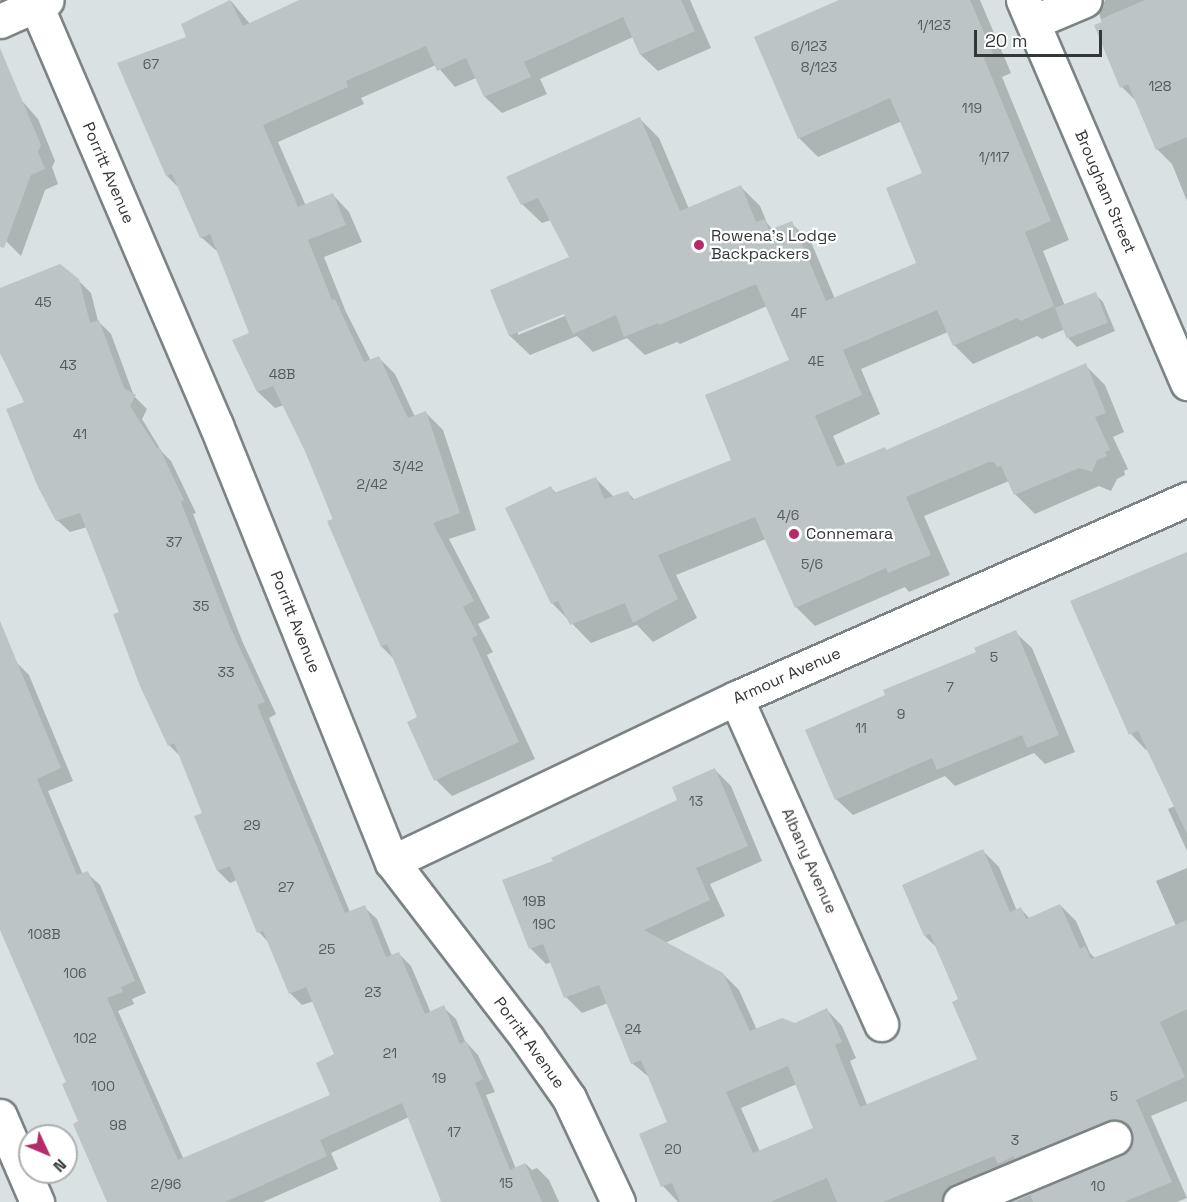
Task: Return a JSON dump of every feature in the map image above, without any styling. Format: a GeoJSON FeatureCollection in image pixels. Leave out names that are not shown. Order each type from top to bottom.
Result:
{"type":"FeatureCollection","features":[{"type":"Feature","properties":{"kind":"street"},"geometry":{"type":"LineString","coordinates":[[1028,11],[1085,0]]}},
{"type":"Feature","properties":{"kind":"street"},"geometry":{"type":"LineString","coordinates":[[0,21],[42,2]]}},
{"type":"Feature","properties":{"kind":"street","name":"Porritt Avenue"},"geometry":{"type":"LineString","coordinates":[[42,2],[392,862],[527,1038],[569,1098],[618,1202]]}},
{"type":"Feature","properties":{"kind":"street","name":"Brougham Street"},"geometry":{"type":"LineString","coordinates":[[1028,11],[1187,383]]}},
{"type":"Feature","properties":{"kind":"street","name":"Armour Avenue"},"geometry":{"type":"LineString","coordinates":[[392,862],[736,698],[1187,499]]}},
{"type":"Feature","properties":{"kind":"street","name":"Albany Avenue"},"geometry":{"type":"LineString","coordinates":[[736,698],[881,1024]]}},
{"type":"Feature","properties":{"kind":"street"},"geometry":{"type":"LineString","coordinates":[[0,1116],[37,1202]]}},
{"type":"Feature","properties":{"kind":"street"},"geometry":{"type":"LineString","coordinates":[[960,1202],[1114,1138]]}},
{"type":"Feature","properties":{"kind":"building"},"geometry":{"type":"Polygon","coordinates":[[[230,0],[243,26],[299,0],[681,0],[695,31],[640,55],[623,17],[524,62],[531,77],[484,97],[466,58],[437,71],[426,46],[346,81],[348,87],[263,125],[298,207],[333,193],[346,225],[308,240],[332,300],[335,299],[364,362],[379,356],[408,418],[426,411],[460,513],[433,523],[474,601],[463,607],[478,635],[472,638],[519,742],[434,781],[407,722],[417,717],[387,644],[381,647],[327,521],[333,519],[304,449],[273,386],[257,392],[232,340],[249,333],[210,234],[200,238],[172,174],[166,176],[117,63],[186,37],[181,24],[230,0]]]}},
{"type":"Feature","properties":{"kind":"building"},"geometry":{"type":"Polygon","coordinates":[[[839,0],[970,0],[993,54],[984,58],[1051,221],[1025,232],[1054,306],[1021,321],[1017,318],[953,346],[937,310],[843,350],[862,395],[815,416],[837,467],[885,447],[886,450],[1086,363],[1106,413],[1095,417],[1110,450],[1105,452],[1107,456],[1097,460],[1092,472],[1079,468],[1014,495],[1001,466],[997,467],[994,462],[989,462],[906,497],[931,555],[888,573],[886,568],[795,608],[755,517],[658,555],[678,599],[633,623],[625,603],[570,625],[558,601],[551,604],[505,508],[551,486],[554,493],[596,477],[604,499],[628,491],[632,500],[731,460],[705,395],[789,360],[756,284],[659,325],[658,323],[624,337],[616,315],[573,334],[564,314],[509,336],[490,290],[569,257],[538,198],[521,205],[506,177],[640,117],[680,211],[741,185],[756,222],[765,219],[769,230],[792,221],[826,301],[916,263],[886,188],[922,173],[890,98],[798,139],[754,37],[839,0]]]}},
{"type":"Feature","properties":{"kind":"building"},"geometry":{"type":"Polygon","coordinates":[[[1145,0],[1187,0],[1187,137],[1156,150],[1128,84],[1120,88],[1094,25],[1102,22],[1101,19],[1145,0]]]}},
{"type":"Feature","properties":{"kind":"building"},"geometry":{"type":"Polygon","coordinates":[[[0,48],[41,145],[38,152],[45,169],[31,175],[4,248],[0,247],[0,48]]]}},
{"type":"Feature","properties":{"kind":"building"},"geometry":{"type":"Polygon","coordinates":[[[60,264],[79,279],[90,323],[99,320],[124,388],[136,395],[130,406],[157,448],[159,447],[184,500],[181,502],[231,629],[265,702],[257,705],[345,913],[365,905],[386,957],[399,952],[425,1014],[444,1005],[460,1044],[466,1041],[483,1079],[475,1083],[510,1170],[525,1163],[542,1202],[438,1202],[441,1201],[402,1103],[320,1140],[327,1156],[225,1202],[107,1202],[78,1135],[78,1124],[73,1124],[78,1121],[62,1084],[66,1082],[0,930],[0,621],[61,768],[37,779],[77,875],[88,871],[135,981],[121,987],[123,992],[107,998],[178,1160],[330,1095],[316,1063],[334,1054],[306,987],[289,994],[263,931],[257,933],[230,866],[217,871],[194,816],[202,813],[174,743],[168,746],[140,686],[113,614],[119,612],[80,513],[56,521],[38,487],[6,409],[24,402],[0,353],[0,288],[60,264]]]}},
{"type":"Feature","properties":{"kind":"building"},"geometry":{"type":"Polygon","coordinates":[[[1096,292],[1108,323],[1067,339],[1055,308],[1096,292]]]}},
{"type":"Feature","properties":{"kind":"building"},"geometry":{"type":"Polygon","coordinates":[[[1187,552],[1187,834],[1138,731],[1129,735],[1070,601],[1187,552]]]}},
{"type":"Feature","properties":{"kind":"building"},"geometry":{"type":"Polygon","coordinates":[[[1016,630],[1059,735],[1027,748],[1022,735],[937,770],[932,758],[835,800],[805,730],[885,695],[883,690],[976,652],[974,648],[1016,630]]]}},
{"type":"Feature","properties":{"kind":"building"},"geometry":{"type":"Polygon","coordinates":[[[715,768],[748,846],[696,868],[710,900],[644,930],[723,973],[750,1031],[782,1018],[795,1023],[827,1008],[842,1042],[835,1045],[860,1107],[977,1059],[952,1002],[958,999],[930,934],[924,936],[902,885],[983,849],[1010,912],[1021,907],[1026,919],[1060,904],[1080,949],[1085,946],[1091,959],[1187,920],[1187,1009],[1160,1022],[1185,1077],[1136,1100],[1172,1182],[1124,1202],[1033,1202],[1030,1193],[1128,1150],[1132,1141],[1131,1131],[1125,1123],[1116,1119],[1015,1159],[1014,1156],[998,1164],[994,1156],[883,1202],[837,1202],[827,1178],[770,1202],[680,1202],[672,1183],[661,1187],[639,1134],[667,1122],[641,1060],[631,1064],[599,985],[564,998],[543,944],[529,949],[502,880],[553,861],[551,858],[677,800],[672,787],[715,768]],[[788,1066],[726,1092],[753,1153],[813,1128],[788,1066]]]}},
{"type":"Feature","properties":{"kind":"place","name":"Rowena's Lodge Backpackers"},"geometry":{"type":"Point","coordinates":[699,245]}},
{"type":"Feature","properties":{"kind":"place","name":"Connemara"},"geometry":{"type":"Point","coordinates":[794,534]}}]}
